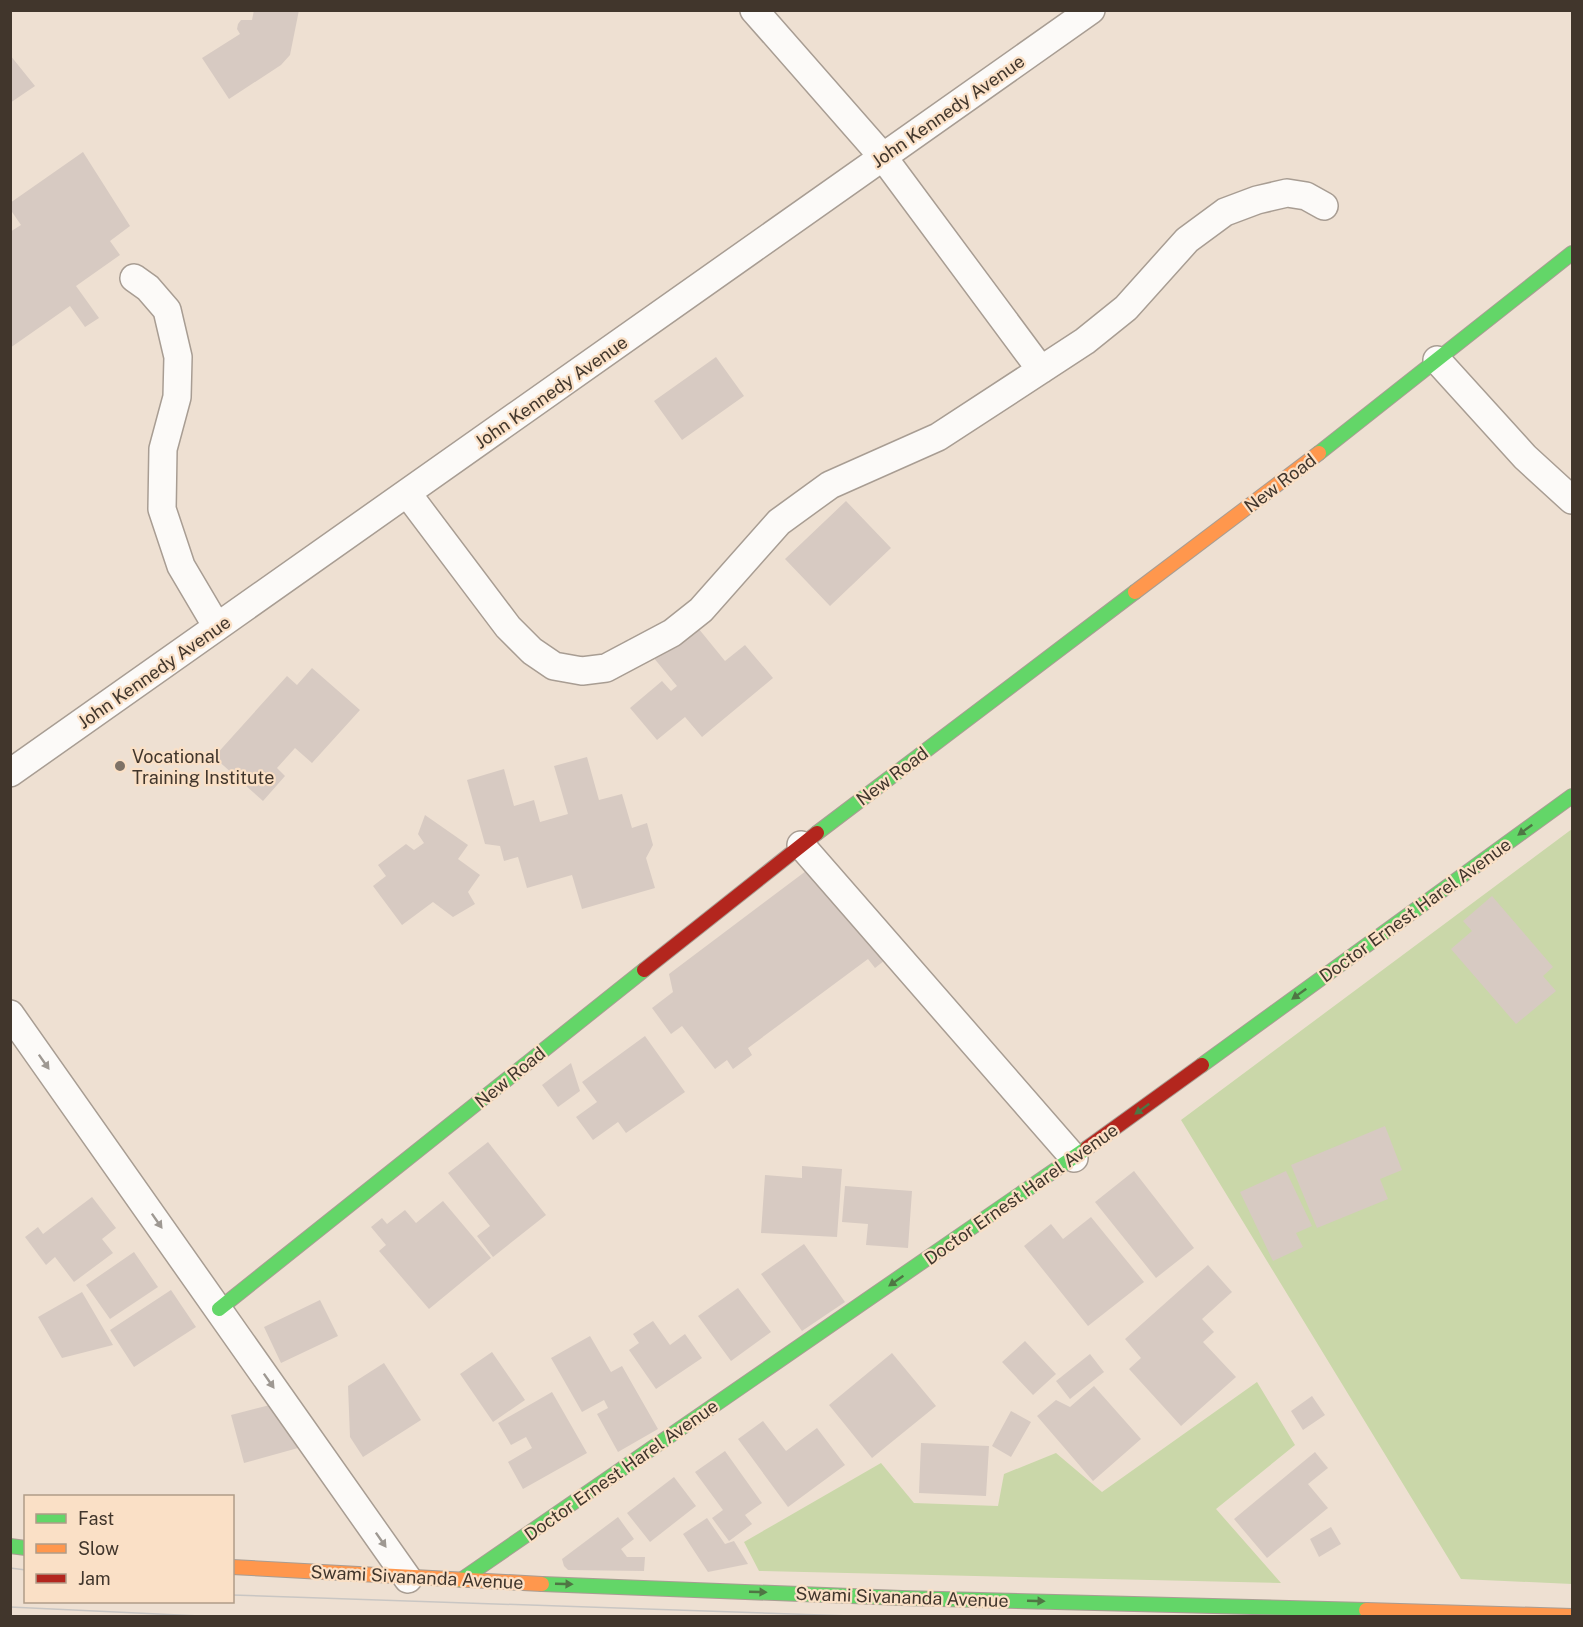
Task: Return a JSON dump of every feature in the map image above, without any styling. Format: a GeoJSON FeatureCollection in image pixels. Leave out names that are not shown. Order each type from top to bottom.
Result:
{"type":"FeatureCollection","features":[{"type":"Feature","properties":{"kind":"street"},"geometry":{"type":"LineString","coordinates":[[754,10],[883,157],[1041,370]]}},
{"type":"Feature","properties":{"kind":"street","name":"John Kennedy Avenue"},"geometry":{"type":"LineString","coordinates":[[10,773],[1091,10]]}},
{"type":"Feature","properties":{"kind":"street"},"geometry":{"type":"LineString","coordinates":[[407,493],[508,627],[532,651],[554,666],[582,672],[606,668],[672,633],[701,610],[779,522],[830,485],[938,437],[1085,341],[1126,308],[1187,240],[1225,212],[1257,200],[1287,193],[1306,196],[1324,206]]}},
{"type":"Feature","properties":{"kind":"street","name":"New Road"},"geometry":{"type":"LineString","coordinates":[[219,1309],[801,845],[1320,452],[1572,253]]}},
{"type":"Feature","properties":{"kind":"street"},"geometry":{"type":"LineString","coordinates":[[134,278],[148,288],[166,310],[178,357],[177,397],[163,449],[162,509],[182,566],[217,627]]}},
{"type":"Feature","properties":{"kind":"street"},"geometry":{"type":"LineString","coordinates":[[1437,360],[1525,456],[1572,500]]}},
{"type":"Feature","properties":{"kind":"street","name":"Doctor Ernest Harel Avenue"},"geometry":{"type":"LineString","coordinates":[[461,1580],[1074,1158],[1572,796]]}},
{"type":"Feature","properties":{"kind":"street"},"geometry":{"type":"LineString","coordinates":[[801,845],[1074,1158]]}},
{"type":"Feature","properties":{"kind":"street"},"geometry":{"type":"LineString","coordinates":[[10,1014],[408,1579]]}},
{"type":"Feature","properties":{"kind":"street","name":"Swami Sivananda Avenue"},"geometry":{"type":"LineString","coordinates":[[234,1568],[408,1579],[810,1594],[1572,1616]]}},
{"type":"Feature","properties":{"kind":"green space"},"geometry":{"type":"Polygon","coordinates":[[[1572,829],[1572,1584],[1461,1579],[1181,1120],[1572,829]]]}},
{"type":"Feature","properties":{"kind":"green space"},"geometry":{"type":"Polygon","coordinates":[[[1257,1382],[1295,1445],[1216,1509],[1281,1583],[759,1571],[744,1542],[881,1463],[914,1503],[998,1506],[1004,1474],[1056,1453],[1102,1492],[1257,1382]]]}},
{"type":"Feature","properties":{"kind":"building"},"geometry":{"type":"Polygon","coordinates":[[[254,10],[299,10],[290,55],[281,65],[229,99],[202,58],[240,34],[237,29],[238,24],[241,20],[252,20],[254,10]]]}},
{"type":"Feature","properties":{"kind":"building"},"geometry":{"type":"Polygon","coordinates":[[[10,55],[35,86],[10,103],[10,55]]]}},
{"type":"Feature","properties":{"kind":"building"},"geometry":{"type":"Polygon","coordinates":[[[83,152],[130,226],[110,241],[120,255],[76,286],[99,318],[85,327],[70,306],[10,348],[10,232],[21,225],[10,209],[10,203],[83,152]]]}},
{"type":"Feature","properties":{"kind":"building"},"geometry":{"type":"Polygon","coordinates":[[[716,357],[744,396],[682,440],[654,401],[716,357]]]}},
{"type":"Feature","properties":{"kind":"building"},"geometry":{"type":"Polygon","coordinates":[[[846,501],[891,548],[830,606],[785,559],[846,501]]]}},
{"type":"Feature","properties":{"kind":"building"},"geometry":{"type":"Polygon","coordinates":[[[694,623],[725,661],[745,645],[773,678],[702,737],[685,717],[657,740],[630,708],[662,681],[671,691],[677,686],[653,657],[694,623]]]}},
{"type":"Feature","properties":{"kind":"building"},"geometry":{"type":"Polygon","coordinates":[[[312,668],[360,710],[312,763],[295,748],[277,768],[285,776],[263,801],[214,757],[287,676],[297,685],[312,668]]]}},
{"type":"Feature","properties":{"kind":"building"},"geometry":{"type":"Polygon","coordinates":[[[587,757],[599,800],[622,794],[632,828],[647,823],[653,845],[646,858],[655,888],[582,909],[572,875],[527,888],[518,857],[504,861],[500,846],[485,844],[467,780],[504,769],[514,806],[534,800],[540,822],[568,814],[554,766],[587,757]]]}},
{"type":"Feature","properties":{"kind":"building"},"geometry":{"type":"Polygon","coordinates":[[[425,815],[468,845],[458,859],[480,875],[468,892],[475,904],[453,917],[433,902],[402,925],[373,886],[386,876],[378,865],[406,844],[414,850],[424,843],[418,834],[425,815]]]}},
{"type":"Feature","properties":{"kind":"building"},"geometry":{"type":"Polygon","coordinates":[[[814,865],[885,960],[875,968],[868,959],[748,1048],[752,1055],[733,1069],[727,1060],[715,1069],[682,1026],[671,1034],[652,1008],[673,992],[669,974],[814,865]]]}},
{"type":"Feature","properties":{"kind":"building"},"geometry":{"type":"Polygon","coordinates":[[[1492,896],[1553,967],[1543,976],[1556,991],[1516,1024],[1451,949],[1472,931],[1463,921],[1492,896]]]}},
{"type":"Feature","properties":{"kind":"building"},"geometry":{"type":"Polygon","coordinates":[[[645,1036],[685,1092],[626,1133],[618,1122],[593,1140],[576,1117],[597,1102],[582,1082],[645,1036]]]}},
{"type":"Feature","properties":{"kind":"building"},"geometry":{"type":"Polygon","coordinates":[[[571,1063],[580,1091],[558,1107],[542,1085],[571,1063]]]}},
{"type":"Feature","properties":{"kind":"building"},"geometry":{"type":"Polygon","coordinates":[[[1385,1126],[1402,1170],[1380,1179],[1388,1199],[1317,1228],[1291,1165],[1385,1126]]]}},
{"type":"Feature","properties":{"kind":"building"},"geometry":{"type":"Polygon","coordinates":[[[488,1142],[546,1215],[493,1257],[477,1236],[490,1226],[448,1173],[488,1142]]]}},
{"type":"Feature","properties":{"kind":"building"},"geometry":{"type":"Polygon","coordinates":[[[802,1166],[842,1169],[837,1237],[761,1233],[765,1175],[802,1178],[802,1166]]]}},
{"type":"Feature","properties":{"kind":"building"},"geometry":{"type":"Polygon","coordinates":[[[1134,1171],[1194,1248],[1156,1278],[1095,1202],[1134,1171]]]}},
{"type":"Feature","properties":{"kind":"building"},"geometry":{"type":"Polygon","coordinates":[[[1286,1171],[1312,1226],[1296,1233],[1303,1247],[1273,1261],[1240,1192],[1286,1171]]]}},
{"type":"Feature","properties":{"kind":"building"},"geometry":{"type":"Polygon","coordinates":[[[845,1186],[912,1191],[908,1248],[866,1245],[868,1224],[842,1222],[845,1186]]]}},
{"type":"Feature","properties":{"kind":"building"},"geometry":{"type":"Polygon","coordinates":[[[92,1197],[116,1228],[102,1239],[113,1253],[74,1282],[55,1257],[46,1265],[25,1237],[38,1227],[43,1234],[92,1197]]]}},
{"type":"Feature","properties":{"kind":"building"},"geometry":{"type":"Polygon","coordinates":[[[443,1201],[491,1258],[429,1309],[379,1251],[386,1245],[371,1227],[382,1218],[387,1224],[405,1210],[416,1223],[443,1201]]]}},
{"type":"Feature","properties":{"kind":"building"},"geometry":{"type":"Polygon","coordinates":[[[1091,1217],[1144,1282],[1088,1326],[1024,1246],[1051,1224],[1063,1239],[1091,1217]]]}},
{"type":"Feature","properties":{"kind":"building"},"geometry":{"type":"Polygon","coordinates":[[[804,1244],[845,1302],[802,1331],[761,1274],[804,1244]]]}},
{"type":"Feature","properties":{"kind":"building"},"geometry":{"type":"Polygon","coordinates":[[[134,1252],[158,1287],[110,1319],[86,1285],[134,1252]]]}},
{"type":"Feature","properties":{"kind":"building"},"geometry":{"type":"Polygon","coordinates":[[[1208,1265],[1232,1292],[1202,1319],[1214,1332],[1203,1342],[1236,1377],[1181,1426],[1129,1369],[1141,1358],[1125,1339],[1208,1265]]]}},
{"type":"Feature","properties":{"kind":"building"},"geometry":{"type":"Polygon","coordinates":[[[738,1288],[771,1332],[731,1361],[698,1316],[738,1288]]]}},
{"type":"Feature","properties":{"kind":"building"},"geometry":{"type":"Polygon","coordinates":[[[171,1290],[196,1327],[134,1367],[110,1330],[171,1290]]]}},
{"type":"Feature","properties":{"kind":"building"},"geometry":{"type":"Polygon","coordinates":[[[82,1292],[113,1345],[62,1358],[38,1317],[82,1292]]]}},
{"type":"Feature","properties":{"kind":"building"},"geometry":{"type":"Polygon","coordinates":[[[320,1300],[338,1336],[281,1363],[264,1327],[320,1300]]]}},
{"type":"Feature","properties":{"kind":"building"},"geometry":{"type":"Polygon","coordinates":[[[653,1321],[670,1345],[685,1334],[702,1358],[656,1389],[629,1350],[639,1343],[633,1334],[653,1321]]]}},
{"type":"Feature","properties":{"kind":"building"},"geometry":{"type":"Polygon","coordinates":[[[590,1336],[611,1372],[622,1366],[658,1429],[618,1452],[597,1414],[608,1408],[604,1400],[582,1412],[551,1358],[590,1336]]]}},
{"type":"Feature","properties":{"kind":"building"},"geometry":{"type":"Polygon","coordinates":[[[1025,1341],[1056,1374],[1033,1395],[1002,1362],[1025,1341]]]}},
{"type":"Feature","properties":{"kind":"building"},"geometry":{"type":"Polygon","coordinates":[[[492,1352],[525,1400],[493,1422],[460,1374],[492,1352]]]}},
{"type":"Feature","properties":{"kind":"building"},"geometry":{"type":"Polygon","coordinates":[[[892,1353],[936,1406],[872,1458],[829,1405],[892,1353]]]}},
{"type":"Feature","properties":{"kind":"building"},"geometry":{"type":"Polygon","coordinates":[[[1090,1354],[1104,1372],[1070,1399],[1056,1381],[1090,1354]]]}},
{"type":"Feature","properties":{"kind":"building"},"geometry":{"type":"Polygon","coordinates":[[[384,1363],[421,1420],[363,1457],[350,1437],[348,1386],[384,1363]]]}},
{"type":"Feature","properties":{"kind":"building"},"geometry":{"type":"Polygon","coordinates":[[[1094,1386],[1141,1439],[1093,1481],[1037,1416],[1056,1400],[1070,1407],[1094,1386]]]}},
{"type":"Feature","properties":{"kind":"building"},"geometry":{"type":"Polygon","coordinates":[[[552,1392],[587,1453],[523,1489],[508,1462],[532,1448],[526,1437],[511,1445],[498,1423],[552,1392]]]}},
{"type":"Feature","properties":{"kind":"building"},"geometry":{"type":"Polygon","coordinates":[[[1312,1396],[1325,1415],[1303,1430],[1291,1411],[1312,1396]]]}},
{"type":"Feature","properties":{"kind":"building"},"geometry":{"type":"Polygon","coordinates":[[[270,1405],[298,1448],[244,1463],[231,1415],[270,1405]]]}},
{"type":"Feature","properties":{"kind":"building"},"geometry":{"type":"Polygon","coordinates":[[[1011,1411],[1031,1422],[1011,1457],[992,1446],[1011,1411]]]}},
{"type":"Feature","properties":{"kind":"building"},"geometry":{"type":"Polygon","coordinates":[[[763,1421],[786,1451],[817,1428],[845,1465],[788,1507],[738,1439],[763,1421]]]}},
{"type":"Feature","properties":{"kind":"building"},"geometry":{"type":"Polygon","coordinates":[[[921,1443],[989,1446],[986,1496],[919,1493],[921,1443]]]}},
{"type":"Feature","properties":{"kind":"building"},"geometry":{"type":"Polygon","coordinates":[[[725,1451],[762,1503],[745,1515],[752,1524],[729,1541],[712,1518],[723,1510],[695,1472],[725,1451]]]}},
{"type":"Feature","properties":{"kind":"building"},"geometry":{"type":"Polygon","coordinates":[[[1315,1452],[1328,1468],[1308,1484],[1328,1508],[1267,1558],[1234,1519],[1315,1452]]]}},
{"type":"Feature","properties":{"kind":"building"},"geometry":{"type":"Polygon","coordinates":[[[674,1477],[696,1506],[650,1542],[627,1513],[674,1477]]]}},
{"type":"Feature","properties":{"kind":"building"},"geometry":{"type":"Polygon","coordinates":[[[618,1517],[634,1539],[621,1549],[627,1557],[645,1557],[644,1571],[568,1570],[564,1566],[562,1559],[618,1517]]]}},
{"type":"Feature","properties":{"kind":"building"},"geometry":{"type":"Polygon","coordinates":[[[707,1518],[725,1544],[734,1541],[748,1564],[708,1572],[683,1534],[707,1518]]]}},
{"type":"Feature","properties":{"kind":"building"},"geometry":{"type":"Polygon","coordinates":[[[1331,1527],[1341,1544],[1319,1557],[1310,1539],[1331,1527]]]}},
{"type":"Feature","properties":{"kind":"tram line"},"geometry":{"type":"LineString","coordinates":[[10,1568],[24,1570]]}},
{"type":"Feature","properties":{"kind":"tram line"},"geometry":{"type":"LineString","coordinates":[[234,1595],[851,1616]]}},
{"type":"Feature","properties":{"kind":"tram line"},"geometry":{"type":"LineString","coordinates":[[10,1607],[200,1616]]}},
{"type":"Feature","properties":{"kind":"traffic: fast"},"geometry":{"type":"LineString","coordinates":[[1319,453],[1572,253]]}},
{"type":"Feature","properties":{"kind":"traffic: fast"},"geometry":{"type":"LineString","coordinates":[[817,833],[1135,592]]}},
{"type":"Feature","properties":{"kind":"traffic: fast"},"geometry":{"type":"LineString","coordinates":[[1202,1065],[1572,796]]}},
{"type":"Feature","properties":{"kind":"traffic: fast"},"geometry":{"type":"LineString","coordinates":[[219,1309],[644,970]]}},
{"type":"Feature","properties":{"kind":"traffic: fast"},"geometry":{"type":"LineString","coordinates":[[461,1580],[1087,1148]]}},
{"type":"Feature","properties":{"kind":"traffic: fast"},"geometry":{"type":"LineString","coordinates":[[10,1546],[24,1548]]}},
{"type":"Feature","properties":{"kind":"traffic: fast"},"geometry":{"type":"LineString","coordinates":[[542,1584],[902,1598],[1366,1610]]}},
{"type":"Feature","properties":{"kind":"traffic: slow"},"geometry":{"type":"LineString","coordinates":[[1135,592],[1319,453]]}},
{"type":"Feature","properties":{"kind":"traffic: slow"},"geometry":{"type":"LineString","coordinates":[[234,1567],[542,1584]]}},
{"type":"Feature","properties":{"kind":"traffic: slow"},"geometry":{"type":"LineString","coordinates":[[1366,1610],[1572,1616]]}},
{"type":"Feature","properties":{"kind":"traffic: jam"},"geometry":{"type":"LineString","coordinates":[[644,970],[817,833]]}},
{"type":"Feature","properties":{"kind":"traffic: jam"},"geometry":{"type":"LineString","coordinates":[[1087,1148],[1202,1065]]}},
{"type":"Feature","properties":{"kind":"place","name":"Vocational Training Institute"},"geometry":{"type":"Point","coordinates":[120,766]}}]}
